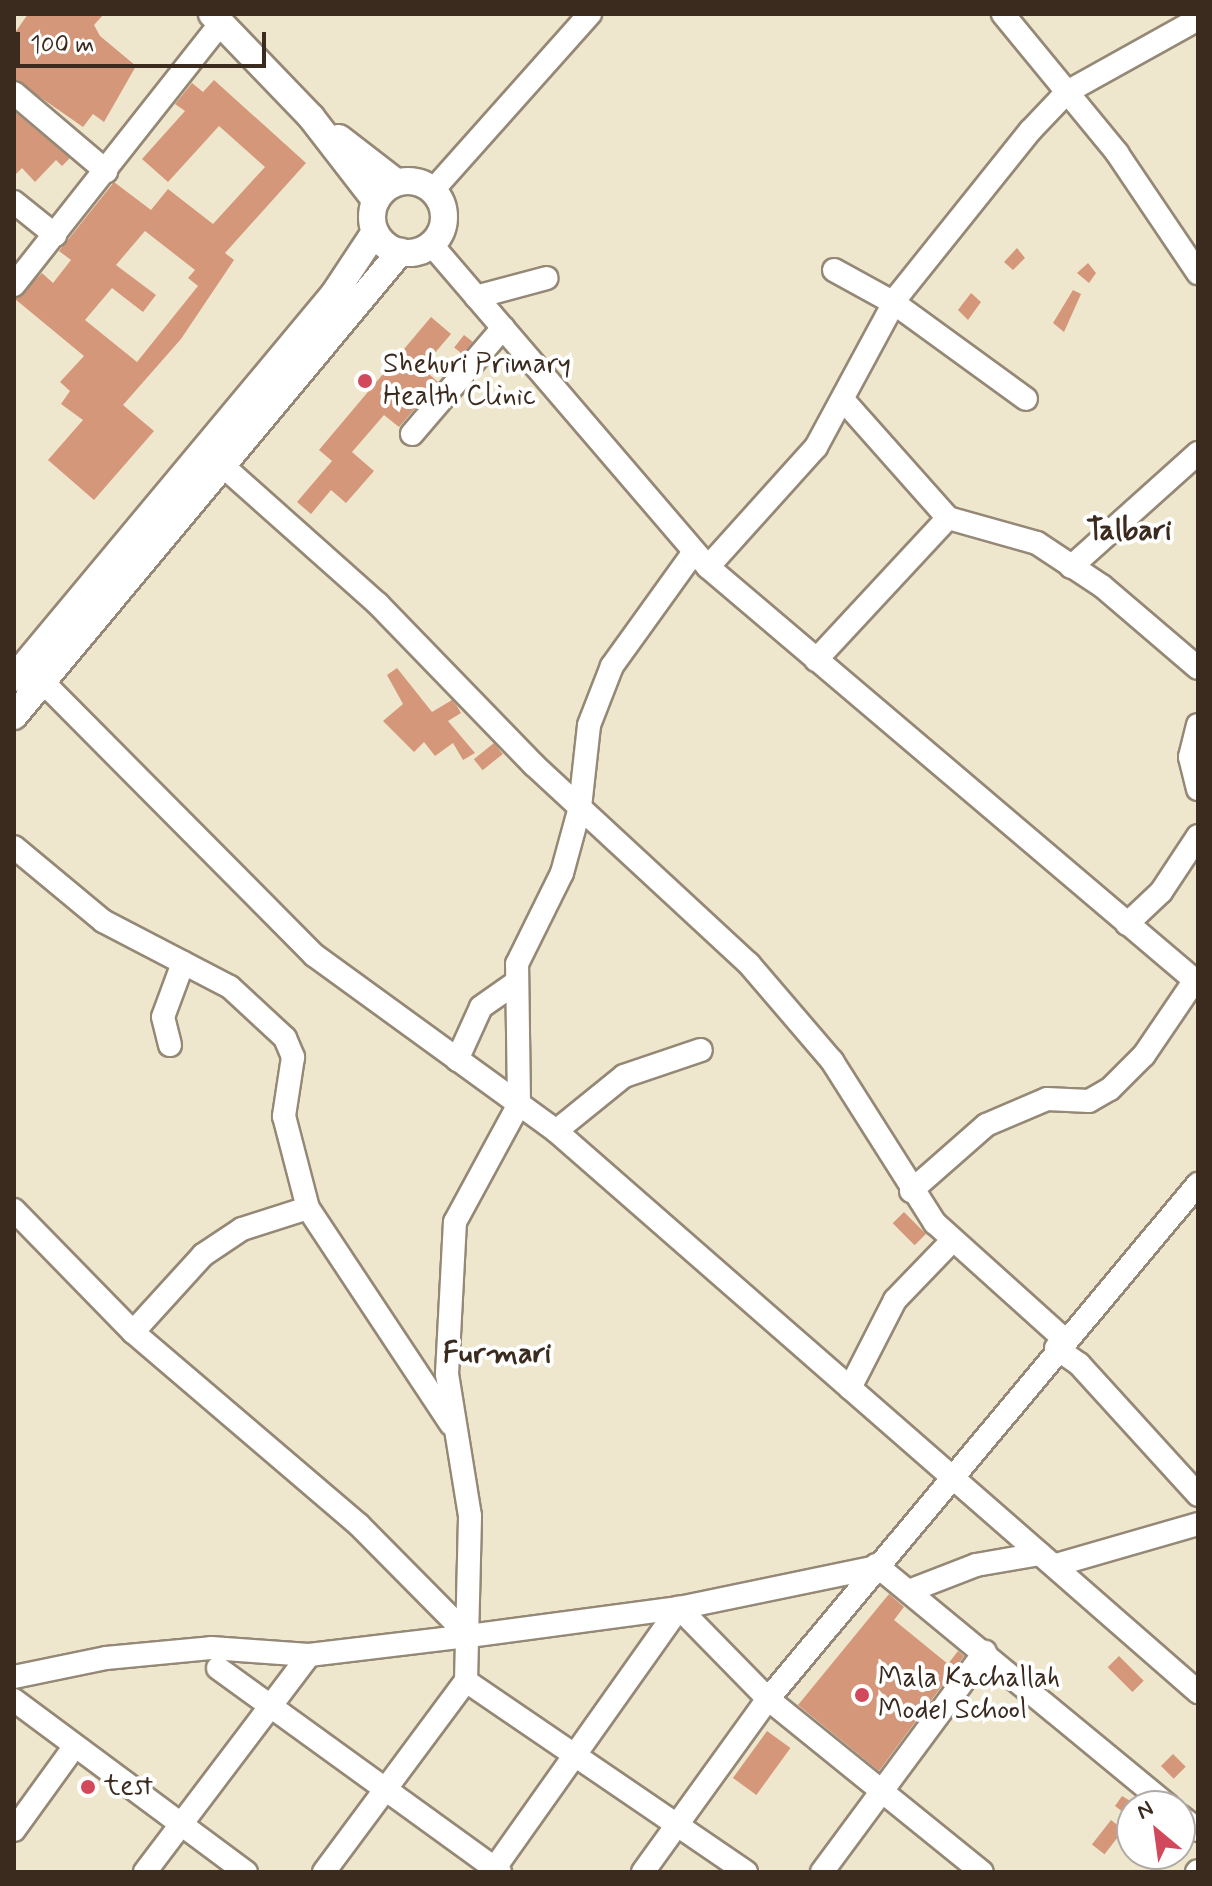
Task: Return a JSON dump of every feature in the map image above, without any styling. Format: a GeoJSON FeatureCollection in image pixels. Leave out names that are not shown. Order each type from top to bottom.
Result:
{"type":"FeatureCollection","features":[{"type":"Feature","properties":{"kind":"main road"},"geometry":{"type":"LineString","coordinates":[[14,678],[316,317],[375,232],[376,201],[311,117],[216,18]]}},
{"type":"Feature","properties":{"kind":"main road"},"geometry":{"type":"LineString","coordinates":[[14,716],[400,252],[431,244],[445,218],[433,190],[396,182],[311,117]]}},
{"type":"Feature","properties":{"kind":"main road"},"geometry":{"type":"LineString","coordinates":[[376,201],[396,182]]}},
{"type":"Feature","properties":{"kind":"main road"},"geometry":{"type":"LineString","coordinates":[[375,232],[400,252]]}},
{"type":"Feature","properties":{"kind":"street"},"geometry":{"type":"LineString","coordinates":[[433,190],[590,14]]}},
{"type":"Feature","properties":{"kind":"street"},"geometry":{"type":"LineString","coordinates":[[1003,14],[1067,92],[1198,273]]}},
{"type":"Feature","properties":{"kind":"street"},"geometry":{"type":"LineString","coordinates":[[14,285],[106,171],[216,18]]}},
{"type":"Feature","properties":{"kind":"street"},"geometry":{"type":"LineString","coordinates":[[324,1872],[466,1681],[470,1516],[447,1374],[455,1222],[519,1104],[523,1066],[514,984],[562,873],[580,807],[589,725],[612,666],[701,560],[816,447],[845,402],[894,303],[1067,92],[1198,19]]}},
{"type":"Feature","properties":{"kind":"street"},"geometry":{"type":"LineString","coordinates":[[14,93],[106,171]]}},
{"type":"Feature","properties":{"kind":"street"},"geometry":{"type":"LineString","coordinates":[[14,202],[55,235]]}},
{"type":"Feature","properties":{"kind":"street"},"geometry":{"type":"LineString","coordinates":[[431,244],[701,560],[1196,981],[1144,1055],[1110,1089],[1089,1101],[1047,1099],[986,1125],[911,1191]]}},
{"type":"Feature","properties":{"kind":"street"},"geometry":{"type":"LineString","coordinates":[[834,270],[894,303],[1026,399]]}},
{"type":"Feature","properties":{"kind":"street"},"geometry":{"type":"LineString","coordinates":[[476,297],[547,278]]}},
{"type":"Feature","properties":{"kind":"street"},"geometry":{"type":"LineString","coordinates":[[412,434],[503,328]]}},
{"type":"Feature","properties":{"kind":"street"},"geometry":{"type":"LineString","coordinates":[[845,402],[948,518],[1037,543],[1198,668]]}},
{"type":"Feature","properties":{"kind":"street"},"geometry":{"type":"LineString","coordinates":[[1071,567],[1198,453]]}},
{"type":"Feature","properties":{"kind":"street"},"geometry":{"type":"LineString","coordinates":[[222,465],[378,604],[580,807],[749,964],[832,1061],[911,1191],[951,1242],[1060,1344],[1198,1495]]}},
{"type":"Feature","properties":{"kind":"street"},"geometry":{"type":"LineString","coordinates":[[816,660],[948,518]]}},
{"type":"Feature","properties":{"kind":"street"},"geometry":{"type":"LineString","coordinates":[[43,682],[314,955],[556,1131],[1198,1692]]}},
{"type":"Feature","properties":{"kind":"street"},"geometry":{"type":"LineString","coordinates":[[1198,725],[1190,757],[1198,789]]}},
{"type":"Feature","properties":{"kind":"street"},"geometry":{"type":"LineString","coordinates":[[1127,924],[1161,892],[1198,836]]}},
{"type":"Feature","properties":{"kind":"street"},"geometry":{"type":"LineString","coordinates":[[14,847],[103,921],[230,987],[285,1038],[293,1057],[284,1116],[308,1208],[459,1435]]}},
{"type":"Feature","properties":{"kind":"street"},"geometry":{"type":"LineString","coordinates":[[170,1045],[163,1017],[183,963]]}},
{"type":"Feature","properties":{"kind":"street"},"geometry":{"type":"LineString","coordinates":[[457,1060],[481,1007],[514,984]]}},
{"type":"Feature","properties":{"kind":"street"},"geometry":{"type":"LineString","coordinates":[[556,1131],[624,1076],[701,1050]]}},
{"type":"Feature","properties":{"kind":"street"},"geometry":{"type":"LineString","coordinates":[[643,1872],[768,1699],[1060,1344],[1198,1184]]}},
{"type":"Feature","properties":{"kind":"street"},"geometry":{"type":"LineString","coordinates":[[133,1332],[203,1255],[242,1229],[308,1208]]}},
{"type":"Feature","properties":{"kind":"street"},"geometry":{"type":"LineString","coordinates":[[14,1210],[133,1332],[359,1525],[469,1636]]}},
{"type":"Feature","properties":{"kind":"street"},"geometry":{"type":"LineString","coordinates":[[850,1388],[895,1300],[951,1242]]}},
{"type":"Feature","properties":{"kind":"street"},"geometry":{"type":"LineString","coordinates":[[909,1591],[976,1565],[1048,1560],[1198,1524]]}},
{"type":"Feature","properties":{"kind":"street"},"geometry":{"type":"LineString","coordinates":[[14,1677],[106,1658],[211,1648],[309,1655],[469,1636],[679,1608],[875,1567],[985,1652],[1149,1790]]}},
{"type":"Feature","properties":{"kind":"street"},"geometry":{"type":"LineString","coordinates":[[679,1608],[768,1699],[883,1788],[982,1872]]}},
{"type":"Feature","properties":{"kind":"street"},"geometry":{"type":"LineString","coordinates":[[218,1668],[269,1710],[495,1871],[679,1608]]}},
{"type":"Feature","properties":{"kind":"street"},"geometry":{"type":"LineString","coordinates":[[822,1872],[985,1652]]}},
{"type":"Feature","properties":{"kind":"street"},"geometry":{"type":"LineString","coordinates":[[145,1872],[309,1655]]}},
{"type":"Feature","properties":{"kind":"street"},"geometry":{"type":"LineString","coordinates":[[466,1681],[580,1753],[746,1872]]}},
{"type":"Feature","properties":{"kind":"street"},"geometry":{"type":"LineString","coordinates":[[14,1700],[246,1872]]}},
{"type":"Feature","properties":{"kind":"street"},"geometry":{"type":"LineString","coordinates":[[14,1830],[74,1747]]}},
{"type":"Feature","properties":{"kind":"building"},"geometry":{"type":"Polygon","coordinates":[[[28,14],[104,14],[94,25],[100,36],[136,66],[104,122],[93,114],[83,127],[14,79],[14,34],[28,14]]]}},
{"type":"Feature","properties":{"kind":"building"},"geometry":{"type":"Polygon","coordinates":[[[214,80],[306,163],[225,253],[234,260],[181,339],[123,405],[154,431],[94,500],[48,460],[83,420],[61,404],[70,391],[60,382],[84,356],[15,299],[42,273],[53,283],[71,260],[59,251],[114,182],[151,210],[168,189],[213,224],[265,167],[219,126],[168,182],[142,159],[185,111],[175,104],[192,83],[203,92],[214,80]],[[145,231],[116,265],[156,295],[143,312],[112,288],[85,320],[137,362],[198,286],[188,278],[195,270],[145,231]]]}},
{"type":"Feature","properties":{"kind":"building"},"geometry":{"type":"Polygon","coordinates":[[[14,111],[70,158],[62,166],[56,160],[35,182],[22,168],[14,176],[14,111]]]}},
{"type":"Feature","properties":{"kind":"building"},"geometry":{"type":"Polygon","coordinates":[[[1017,248],[1025,258],[1013,270],[1004,262],[1017,248]]]}},
{"type":"Feature","properties":{"kind":"building"},"geometry":{"type":"Polygon","coordinates":[[[1088,263],[1096,273],[1089,283],[1077,273],[1088,263]]]}},
{"type":"Feature","properties":{"kind":"building"},"geometry":{"type":"Polygon","coordinates":[[[1073,290],[1081,294],[1064,332],[1053,323],[1073,290]]]}},
{"type":"Feature","properties":{"kind":"building"},"geometry":{"type":"Polygon","coordinates":[[[971,293],[981,302],[968,320],[958,310],[971,293]]]}},
{"type":"Feature","properties":{"kind":"building"},"geometry":{"type":"Polygon","coordinates":[[[431,317],[451,334],[422,368],[438,382],[399,427],[384,415],[352,452],[374,471],[346,503],[331,490],[311,514],[297,502],[332,461],[319,450],[431,317]]]}},
{"type":"Feature","properties":{"kind":"building"},"geometry":{"type":"Polygon","coordinates":[[[464,335],[473,342],[463,354],[454,348],[464,335]]]}},
{"type":"Feature","properties":{"kind":"building"},"geometry":{"type":"Polygon","coordinates":[[[397,668],[432,712],[452,700],[461,713],[448,721],[475,753],[463,760],[453,743],[435,756],[424,742],[414,752],[383,721],[403,704],[387,675],[397,668]]]}},
{"type":"Feature","properties":{"kind":"building"},"geometry":{"type":"Polygon","coordinates":[[[494,743],[503,754],[483,770],[474,759],[494,743]]]}},
{"type":"Feature","properties":{"kind":"building"},"geometry":{"type":"Polygon","coordinates":[[[904,1212],[926,1234],[915,1245],[893,1223],[904,1212]]]}},
{"type":"Feature","properties":{"kind":"building"},"geometry":{"type":"Polygon","coordinates":[[[889,1594],[904,1607],[894,1620],[948,1664],[958,1651],[964,1656],[879,1771],[798,1705],[889,1594]]]}},
{"type":"Feature","properties":{"kind":"building"},"geometry":{"type":"Polygon","coordinates":[[[1119,1656],[1144,1681],[1132,1692],[1108,1667],[1119,1656]]]}},
{"type":"Feature","properties":{"kind":"building"},"geometry":{"type":"Polygon","coordinates":[[[767,1731],[790,1748],[756,1795],[733,1778],[767,1731]]]}},
{"type":"Feature","properties":{"kind":"building"},"geometry":{"type":"Polygon","coordinates":[[[1173,1754],[1186,1767],[1174,1779],[1161,1766],[1173,1754]]]}},
{"type":"Feature","properties":{"kind":"building"},"geometry":{"type":"Polygon","coordinates":[[[1111,1820],[1116,1824],[1116,1840],[1105,1854],[1092,1844],[1111,1820]]]}},
{"type":"Feature","properties":{"kind":"place","name":"Shehuri Primary Health Clinic"},"geometry":{"type":"Point","coordinates":[365,381]}},
{"type":"Feature","properties":{"kind":"place","name":"Mala Kachallah Model School"},"geometry":{"type":"Point","coordinates":[862,1695]}},
{"type":"Feature","properties":{"kind":"place","name":"test"},"geometry":{"type":"Point","coordinates":[88,1787]}},
{"type":"Feature","properties":{"kind":"district","name":"Talbari"},"geometry":{"type":"Point","coordinates":[1129,531]}},
{"type":"Feature","properties":{"kind":"district","name":"Furmari"},"geometry":{"type":"Point","coordinates":[497,1354]}}]}
